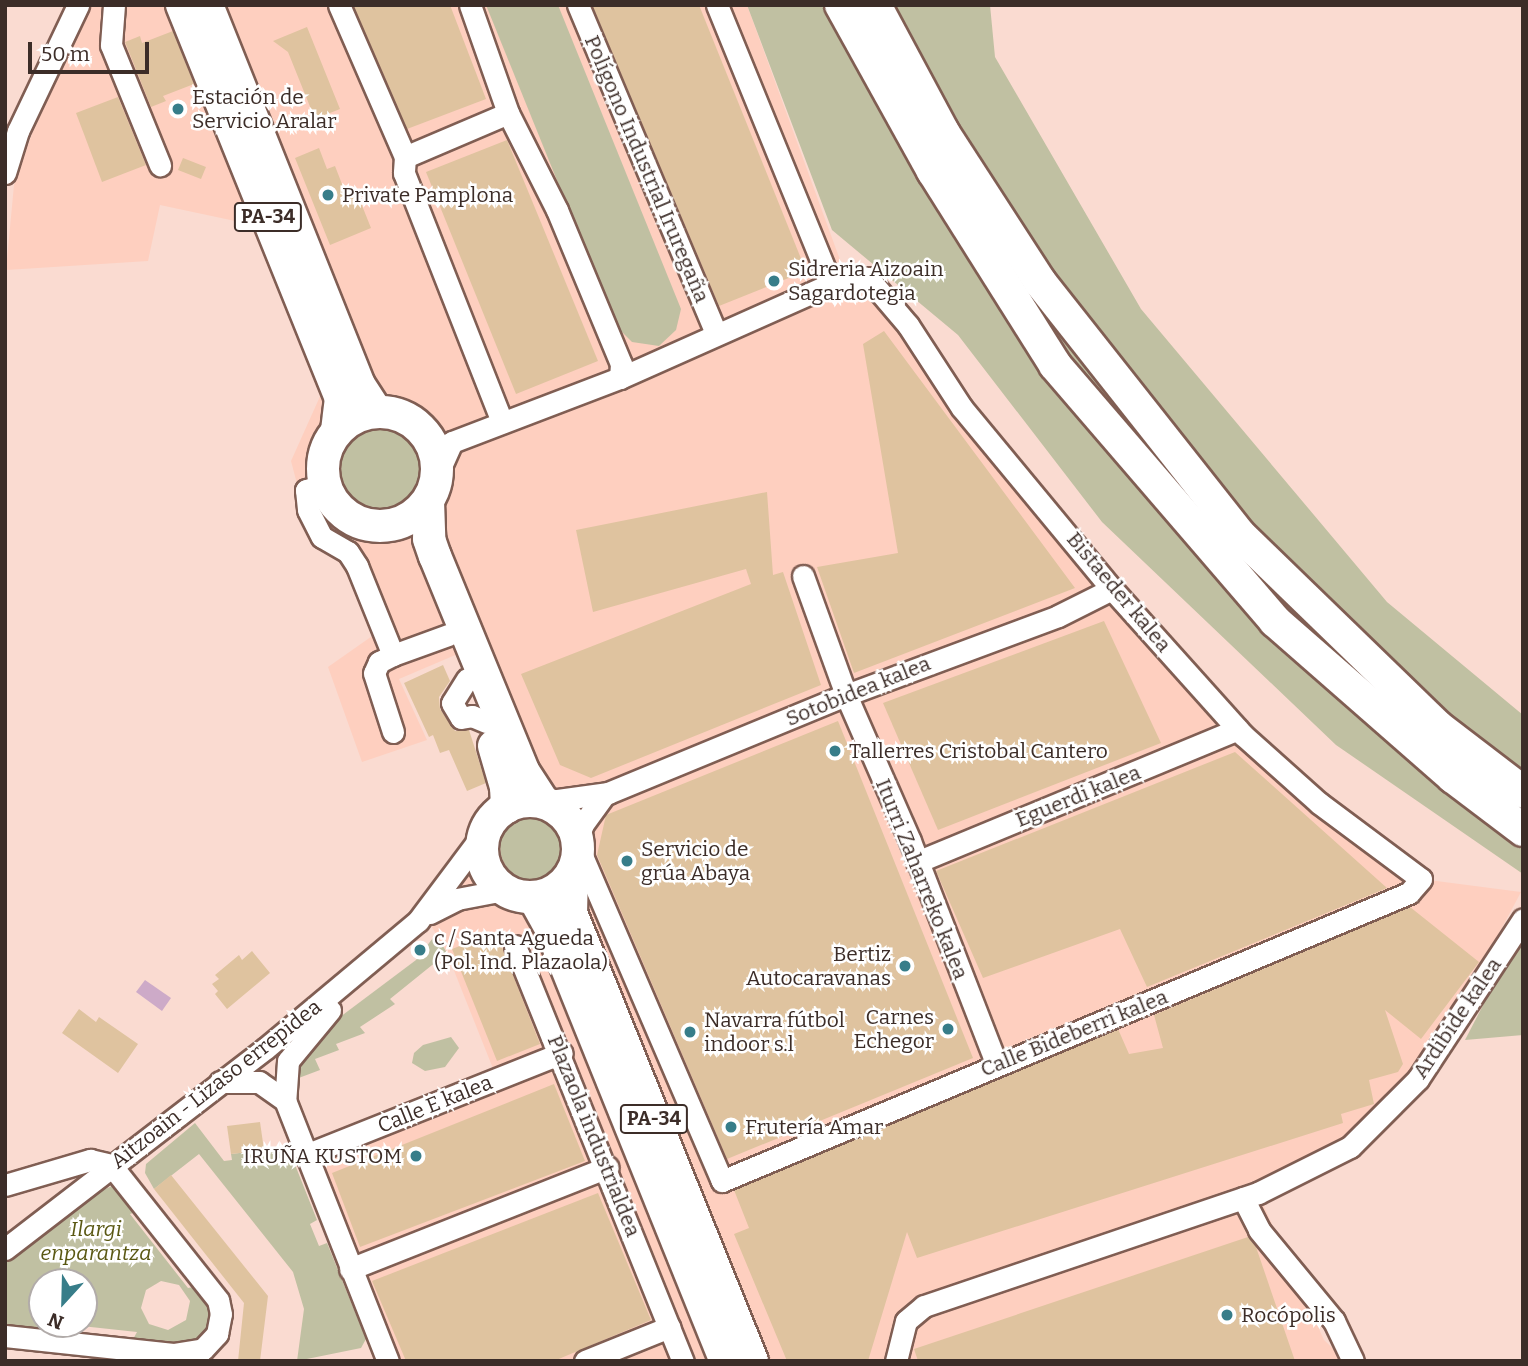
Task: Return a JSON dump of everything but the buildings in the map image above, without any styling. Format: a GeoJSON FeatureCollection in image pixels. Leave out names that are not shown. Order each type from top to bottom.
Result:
{"type":"FeatureCollection","features":[{"type":"Feature","properties":{"kind":"highway","name":"PA-34"},"geometry":{"type":"LineString","coordinates":[[182,5],[341,398],[337,430],[326,449],[325,484]]}},
{"type":"Feature","properties":{"kind":"highway","name":"PA-34"},"geometry":{"type":"LineString","coordinates":[[207,5],[359,385],[376,411]]}},
{"type":"Feature","properties":{"kind":"highway"},"geometry":{"type":"LineString","coordinates":[[826,5],[943,218],[1055,365],[1275,621],[1453,777],[1523,830]]}},
{"type":"Feature","properties":{"kind":"highway"},"geometry":{"type":"LineString","coordinates":[[841,5],[1018,313]]}},
{"type":"Feature","properties":{"kind":"highway"},"geometry":{"type":"LineString","coordinates":[[875,5],[943,132],[1040,282],[1239,534],[1438,727],[1523,792]]}},
{"type":"Feature","properties":{"kind":"highway"},"geometry":{"type":"LineString","coordinates":[[337,430],[355,417],[376,411],[400,415],[421,428],[435,449],[429,539],[523,771],[543,802],[563,814],[576,854],[556,890],[519,894]]}},
{"type":"Feature","properties":{"kind":"highway"},"geometry":{"type":"LineString","coordinates":[[325,484],[346,515],[383,526],[412,551],[486,722],[506,787],[507,807]]}},
{"type":"Feature","properties":{"kind":"highway"},"geometry":{"type":"LineString","coordinates":[[383,526],[408,519],[433,487]]}},
{"type":"Feature","properties":{"kind":"highway"},"geometry":{"type":"LineString","coordinates":[[483,834],[507,807],[543,802]]}},
{"type":"Feature","properties":{"kind":"highway","name":"PA-34"},"geometry":{"type":"LineString","coordinates":[[483,834],[482,858],[489,876],[519,894],[552,931],[726,1361]]}},
{"type":"Feature","properties":{"kind":"highway","name":"PA-34"},"geometry":{"type":"LineString","coordinates":[[576,854],[571,913],[752,1361]]}},
{"type":"Feature","properties":{"kind":"street"},"geometry":{"type":"LineString","coordinates":[[5,173],[18,131],[78,5]]}},
{"type":"Feature","properties":{"kind":"street"},"geometry":{"type":"LineString","coordinates":[[114,5],[111,45],[160,165]]}},
{"type":"Feature","properties":{"kind":"street"},"geometry":{"type":"LineString","coordinates":[[339,5],[405,157],[404,173],[502,422]]}},
{"type":"Feature","properties":{"kind":"street"},"geometry":{"type":"LineString","coordinates":[[470,5],[508,113],[557,210],[621,364],[621,378]]}},
{"type":"Feature","properties":{"kind":"street","name":"Polígono Industrial Iruregaña"},"geometry":{"type":"LineString","coordinates":[[578,5],[716,333]]}},
{"type":"Feature","properties":{"kind":"street"},"geometry":{"type":"LineString","coordinates":[[433,487],[452,442],[621,378],[716,333],[831,285],[718,5]]}},
{"type":"Feature","properties":{"kind":"street"},"geometry":{"type":"LineString","coordinates":[[405,157],[508,113]]}},
{"type":"Feature","properties":{"kind":"street","name":"Bistaeder kalea"},"geometry":{"type":"LineString","coordinates":[[831,285],[852,275],[868,278],[882,289],[962,408],[1112,589],[1238,729],[1319,803],[1421,879]]}},
{"type":"Feature","properties":{"kind":"street"},"geometry":{"type":"LineString","coordinates":[[325,484],[306,490],[308,510],[322,537],[348,552],[357,566],[393,655]]}},
{"type":"Feature","properties":{"kind":"street","name":"Iturri Zaharreko kalea"},"geometry":{"type":"LineString","coordinates":[[803,576],[846,695],[917,862],[996,1063]]}},
{"type":"Feature","properties":{"kind":"street","name":"Sotobidea kalea"},"geometry":{"type":"LineString","coordinates":[[543,802],[605,794],[846,695],[1058,616],[1112,589]]}},
{"type":"Feature","properties":{"kind":"street"},"geometry":{"type":"LineString","coordinates":[[394,732],[374,673],[379,662],[448,635]]}},
{"type":"Feature","properties":{"kind":"street","name":"Eguerdi kalea"},"geometry":{"type":"LineString","coordinates":[[917,862],[1238,729]]}},
{"type":"Feature","properties":{"kind":"street"},"geometry":{"type":"LineString","coordinates":[[576,854],[583,824],[605,794]]}},
{"type":"Feature","properties":{"kind":"street"},"geometry":{"type":"LineString","coordinates":[[425,915],[483,834]]}},
{"type":"Feature","properties":{"kind":"street","name":"Calle Bideberri kalea"},"geometry":{"type":"LineString","coordinates":[[576,854],[722,1181],[996,1063],[1409,893],[1421,879]]}},
{"type":"Feature","properties":{"kind":"street"},"geometry":{"type":"LineString","coordinates":[[425,915],[457,899],[519,894]]}},
{"type":"Feature","properties":{"kind":"street","name":"Aitzoain - Lizaso errepidea"},"geometry":{"type":"LineString","coordinates":[[5,1249],[264,1050],[425,915]]}},
{"type":"Feature","properties":{"kind":"street","name":"Ardibide kalea"},"geometry":{"type":"LineString","coordinates":[[896,1361],[906,1321],[924,1306],[1244,1198],[1350,1147],[1418,1079],[1523,919]]}},
{"type":"Feature","properties":{"kind":"street","name":"Plazaola industrialdea"},"geometry":{"type":"LineString","coordinates":[[515,946],[562,1054],[683,1361]]}},
{"type":"Feature","properties":{"kind":"street"},"geometry":{"type":"LineString","coordinates":[[280,1088],[294,1050],[358,973]]}},
{"type":"Feature","properties":{"kind":"street"},"geometry":{"type":"LineString","coordinates":[[264,1050],[388,1361]]}},
{"type":"Feature","properties":{"kind":"street","name":"Calle E kalea"},"geometry":{"type":"LineString","coordinates":[[307,1154],[562,1054]]}},
{"type":"Feature","properties":{"kind":"street"},"geometry":{"type":"LineString","coordinates":[[220,1082],[246,1079],[280,1088]]}},
{"type":"Feature","properties":{"kind":"street"},"geometry":{"type":"LineString","coordinates":[[5,1185],[90,1160],[111,1165],[218,1300],[221,1314],[217,1334],[204,1349],[183,1354],[5,1336]]}},
{"type":"Feature","properties":{"kind":"street"},"geometry":{"type":"LineString","coordinates":[[350,1269],[607,1167]]}},
{"type":"Feature","properties":{"kind":"street"},"geometry":{"type":"LineString","coordinates":[[1244,1198],[1259,1230],[1334,1321],[1353,1361]]}},
{"type":"Feature","properties":{"kind":"street"},"geometry":{"type":"LineString","coordinates":[[585,1361],[669,1327]]}},
{"type":"Feature","properties":{"kind":"shaded area"},"geometry":{"type":"Polygon","coordinates":[[[90,5],[747,5],[851,290],[908,325],[962,408],[1243,735],[1421,879],[1521,892],[1439,1046],[1350,1147],[1258,1193],[1324,1340],[1346,1361],[388,1361],[308,1154],[496,1076],[447,953],[425,915],[514,794],[460,653],[399,679],[427,740],[362,762],[328,667],[375,634],[340,555],[310,533],[291,461],[322,392],[254,225],[160,205],[148,261],[6,270],[14,185],[34,128],[90,5]]]}},
{"type":"Feature","properties":{"kind":"shaded area"},"geometry":{"type":"Polygon","coordinates":[[[145,980],[171,998],[162,1011],[136,992],[145,980]]]}},
{"type":"Feature","properties":{"kind":"green space"},"geometry":{"type":"Polygon","coordinates":[[[486,5],[558,5],[681,309],[676,330],[659,346],[632,342],[616,326],[486,5]]]}},
{"type":"Feature","properties":{"kind":"green space"},"geometry":{"type":"Polygon","coordinates":[[[747,5],[990,5],[995,57],[1141,309],[1387,602],[1523,715],[1523,874],[1336,745],[1102,522],[958,335],[832,230],[747,5]]]}},
{"type":"Feature","properties":{"kind":"green space"},"geometry":{"type":"Polygon","coordinates":[[[383,423],[408,430],[420,442],[427,467],[420,492],[408,504],[383,511],[358,504],[346,492],[339,467],[346,442],[358,430],[383,423]]]}},
{"type":"Feature","properties":{"kind":"green space"},"geometry":{"type":"Polygon","coordinates":[[[534,813],[547,816],[558,823],[565,834],[568,847],[565,860],[558,871],[547,878],[534,881],[521,878],[510,871],[503,860],[500,847],[503,834],[510,823],[521,816],[534,813]]]}},
{"type":"Feature","properties":{"kind":"green space"},"geometry":{"type":"Polygon","coordinates":[[[1523,928],[1523,1035],[1465,1040],[1523,928]]]}},
{"type":"Feature","properties":{"kind":"green space"},"geometry":{"type":"Polygon","coordinates":[[[436,934],[447,953],[390,999],[395,1004],[360,1027],[365,1033],[336,1044],[339,1050],[315,1059],[320,1070],[296,1079],[303,1061],[340,1017],[416,960],[436,934]]]}},
{"type":"Feature","properties":{"kind":"green space"},"geometry":{"type":"Polygon","coordinates":[[[451,1037],[459,1048],[445,1067],[425,1071],[412,1063],[414,1053],[423,1045],[451,1037]]]}},
{"type":"Feature","properties":{"kind":"green space"},"geometry":{"type":"Polygon","coordinates":[[[195,1123],[224,1161],[232,1160],[231,1154],[288,1147],[317,1220],[310,1224],[319,1246],[327,1243],[366,1339],[361,1348],[297,1361],[304,1309],[293,1272],[199,1154],[154,1189],[145,1173],[146,1164],[195,1123]]]}},
{"type":"Feature","properties":{"kind":"green space","name":"Ilargi enparantza"},"geometry":{"type":"Polygon","coordinates":[[[112,1186],[128,1193],[142,1210],[130,1214],[188,1288],[199,1286],[210,1302],[211,1320],[206,1334],[184,1344],[131,1343],[137,1332],[98,1328],[98,1268],[28,1268],[28,1333],[5,1330],[5,1264],[78,1201],[112,1186]],[[161,1281],[146,1290],[141,1308],[149,1324],[168,1330],[186,1320],[190,1301],[179,1285],[161,1281]]]}},
{"type":"Feature","properties":{"kind":"place","name":"Estación de Servicio Aralar"},"geometry":{"type":"Point","coordinates":[178,109]}},
{"type":"Feature","properties":{"kind":"place","name":"Private Pamplona"},"geometry":{"type":"Point","coordinates":[328,195]}},
{"type":"Feature","properties":{"kind":"place","name":"Sidreria Aizoain Sagardotegia"},"geometry":{"type":"Point","coordinates":[774,281]}},
{"type":"Feature","properties":{"kind":"place","name":"Tallerres Cristobal Cantero"},"geometry":{"type":"Point","coordinates":[835,751]}},
{"type":"Feature","properties":{"kind":"place","name":"Servicio de grúa Abaya"},"geometry":{"type":"Point","coordinates":[627,861]}},
{"type":"Feature","properties":{"kind":"place","name":"c / Santa Agueda (Pol. Ind. Plazaola)"},"geometry":{"type":"Point","coordinates":[420,950]}},
{"type":"Feature","properties":{"kind":"place","name":"Bertiz Autocaravanas"},"geometry":{"type":"Point","coordinates":[905,966]}},
{"type":"Feature","properties":{"kind":"place","name":"Carnes Echegor"},"geometry":{"type":"Point","coordinates":[948,1029]}},
{"type":"Feature","properties":{"kind":"place","name":"Navarra fútbol indoor s.l"},"geometry":{"type":"Point","coordinates":[690,1032]}},
{"type":"Feature","properties":{"kind":"place","name":"Frutería Amar"},"geometry":{"type":"Point","coordinates":[731,1127]}},
{"type":"Feature","properties":{"kind":"place","name":"IRUÑA KUSTOM"},"geometry":{"type":"Point","coordinates":[416,1156]}},
{"type":"Feature","properties":{"kind":"place","name":"Rocópolis"},"geometry":{"type":"Point","coordinates":[1227,1315]}}]}
